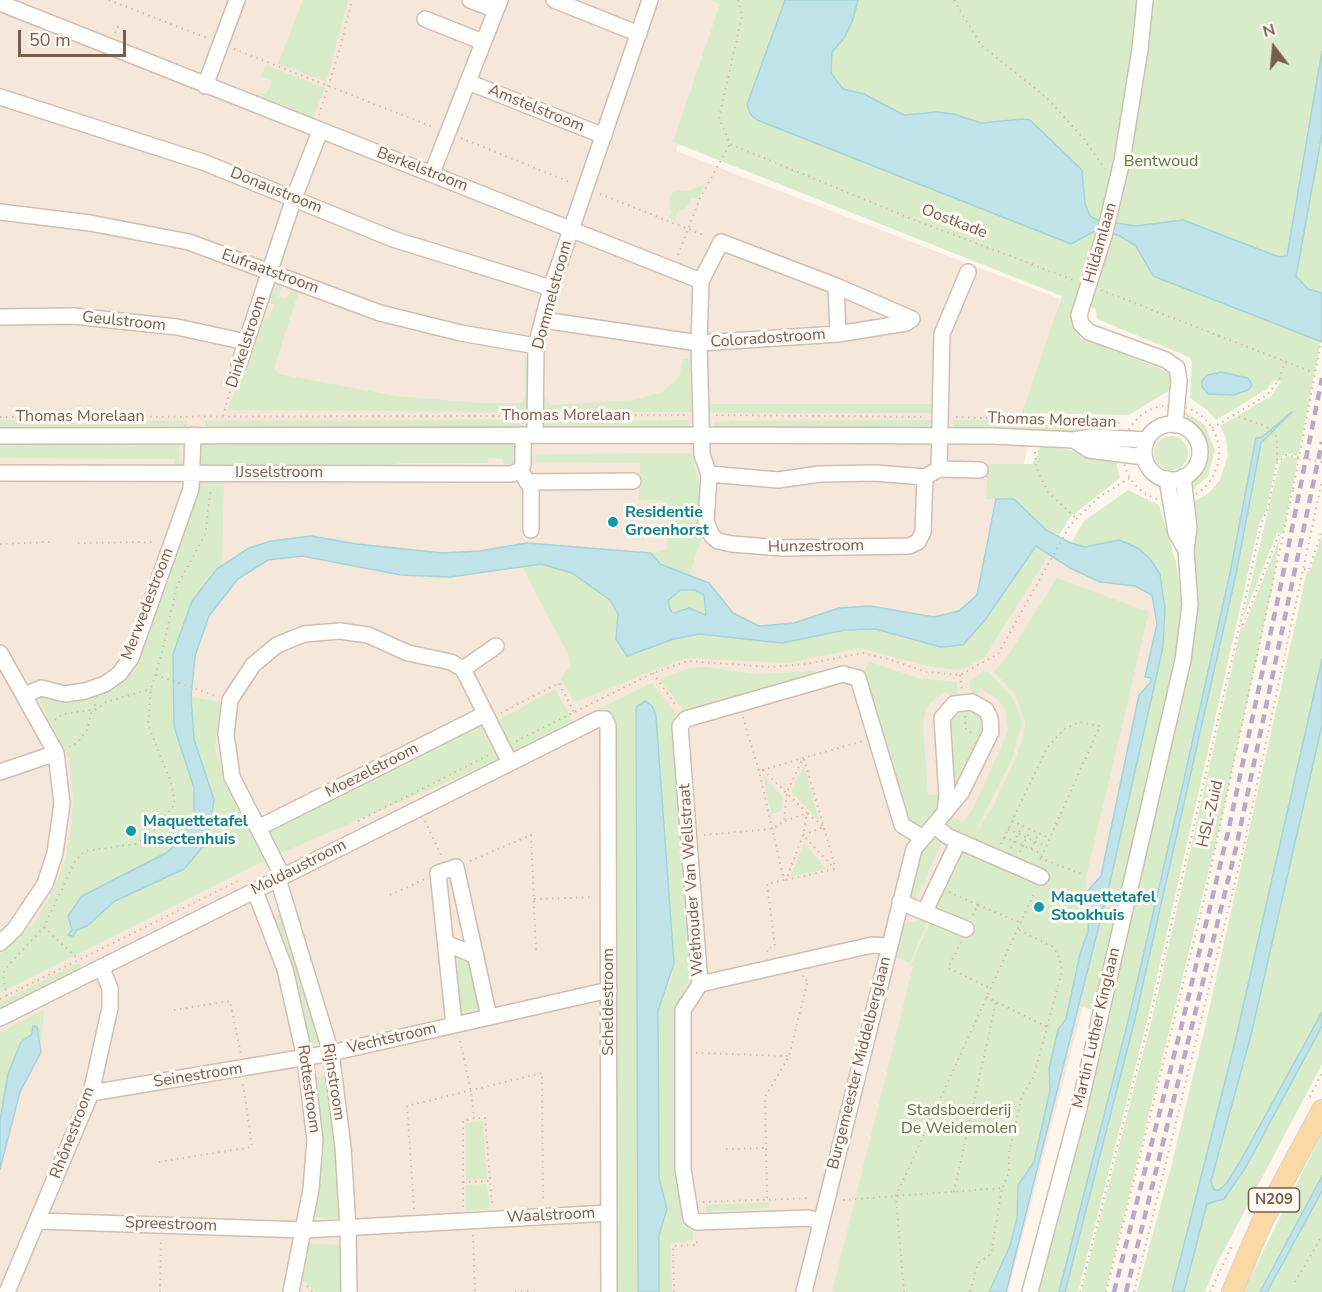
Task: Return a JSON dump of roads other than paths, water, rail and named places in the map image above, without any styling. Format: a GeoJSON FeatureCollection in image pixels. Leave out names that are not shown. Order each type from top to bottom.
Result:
{"type":"FeatureCollection","features":[{"type":"Feature","properties":{"kind":"main road","name":"N209"},"geometry":{"type":"LineString","coordinates":[[1232,1292],[1262,1222],[1322,1110]]}},
{"type":"Feature","properties":{"kind":"street"},"geometry":{"type":"LineString","coordinates":[[205,86],[237,0]]}},
{"type":"Feature","properties":{"kind":"street","name":"Amstelstroom"},"geometry":{"type":"LineString","coordinates":[[432,173],[498,5],[470,0]]}},
{"type":"Feature","properties":{"kind":"street"},"geometry":{"type":"LineString","coordinates":[[554,0],[639,34]]}},
{"type":"Feature","properties":{"kind":"street","name":"Amstelstroom"},"geometry":{"type":"LineString","coordinates":[[572,228],[650,0]]}},
{"type":"Feature","properties":{"kind":"street","name":"Hildamlaan"},"geometry":{"type":"LineString","coordinates":[[1145,0],[1140,49],[1116,185],[1104,236],[1079,315],[1081,324],[1089,332],[1166,360],[1177,368],[1179,381],[1175,425]]}},
{"type":"Feature","properties":{"kind":"street","name":"Berkelstroom"},"geometry":{"type":"LineString","coordinates":[[0,3],[19,5],[205,86],[572,228],[701,281]]}},
{"type":"Feature","properties":{"kind":"street"},"geometry":{"type":"LineString","coordinates":[[425,19],[483,42]]}},
{"type":"Feature","properties":{"kind":"street","name":"Amstelstroom"},"geometry":{"type":"LineString","coordinates":[[468,82],[603,135]]}},
{"type":"Feature","properties":{"kind":"street","name":"Donaustroom"},"geometry":{"type":"LineString","coordinates":[[0,97],[203,162],[393,239],[551,288]]}},
{"type":"Feature","properties":{"kind":"street","name":"Dinkelstroom"},"geometry":{"type":"LineString","coordinates":[[239,364],[317,130]]}},
{"type":"Feature","properties":{"kind":"street","name":"Eufraatstroom"},"geometry":{"type":"LineString","coordinates":[[0,212],[144,232],[189,242],[380,313],[461,333],[536,346]]}},
{"type":"Feature","properties":{"kind":"street","name":"Dommelstroom"},"geometry":{"type":"LineString","coordinates":[[529,435],[535,416],[536,346],[551,288],[572,228]]}},
{"type":"Feature","properties":{"kind":"street","name":"Coloradostroom"},"geometry":{"type":"LineString","coordinates":[[699,343],[838,334],[906,323],[912,319],[836,286],[721,242],[701,281]]}},
{"type":"Feature","properties":{"kind":"street"},"geometry":{"type":"LineString","coordinates":[[939,469],[942,334],[968,272]]}},
{"type":"Feature","properties":{"kind":"street"},"geometry":{"type":"LineString","coordinates":[[701,281],[699,343],[701,435]]}},
{"type":"Feature","properties":{"kind":"street","name":"Coloradostroom"},"geometry":{"type":"LineString","coordinates":[[836,286],[838,334]]}},
{"type":"Feature","properties":{"kind":"street","name":"Geulstroom"},"geometry":{"type":"LineString","coordinates":[[0,317],[74,316],[177,327],[246,342]]}},
{"type":"Feature","properties":{"kind":"street"},"geometry":{"type":"LineString","coordinates":[[543,320],[699,343]]}},
{"type":"Feature","properties":{"kind":"street"},"geometry":{"type":"LineString","coordinates":[[1175,425],[1186,428],[1194,436],[1199,451],[1195,466],[1183,477],[1167,479],[1152,472],[1144,457],[1146,440],[1158,428],[1175,425]]}},
{"type":"Feature","properties":{"kind":"street","name":"Merwedestroom"},"geometry":{"type":"LineString","coordinates":[[25,695],[41,688],[65,694],[85,691],[105,684],[118,674],[131,658],[191,489],[193,435]]}},
{"type":"Feature","properties":{"kind":"street"},"geometry":{"type":"LineString","coordinates":[[529,435],[523,465],[524,476],[531,487],[531,530]]}},
{"type":"Feature","properties":{"kind":"street","name":"Thomas Morelaan"},"geometry":{"type":"LineString","coordinates":[[0,436],[701,435],[939,436],[1074,440],[1091,437],[1146,440]]}},
{"type":"Feature","properties":{"kind":"street","name":"Hunzestroom"},"geometry":{"type":"LineString","coordinates":[[701,435],[702,455],[709,474],[706,522],[712,536],[718,541],[732,544],[783,549],[909,546],[918,542],[923,532],[925,477]]}},
{"type":"Feature","properties":{"kind":"street","name":"Thomas Morelaan"},"geometry":{"type":"LineString","coordinates":[[1074,440],[1089,450],[1144,457]]}},
{"type":"Feature","properties":{"kind":"street"},"geometry":{"type":"LineString","coordinates":[[709,474],[778,480],[831,474],[875,473],[925,477],[939,469],[980,470]]}},
{"type":"Feature","properties":{"kind":"street","name":"IJsselstroom"},"geometry":{"type":"LineString","coordinates":[[0,473],[512,474],[633,481]]}},
{"type":"Feature","properties":{"kind":"street","name":"Martin Luther Kinglaan"},"geometry":{"type":"LineString","coordinates":[[1030,1292],[1078,1113],[1183,660],[1190,605],[1186,550],[1189,528],[1183,477]]}},
{"type":"Feature","properties":{"kind":"street","name":"Martin Luther Kinglaan"},"geometry":{"type":"LineString","coordinates":[[1167,479],[1176,533],[1186,550]]}},
{"type":"Feature","properties":{"kind":"street"},"geometry":{"type":"LineString","coordinates":[[280,878],[229,765],[226,734],[230,700],[241,681],[266,654],[293,638],[322,631],[368,635],[408,653],[435,657],[463,669],[510,763]]}},
{"type":"Feature","properties":{"kind":"street"},"geometry":{"type":"LineString","coordinates":[[463,669],[496,646]]}},
{"type":"Feature","properties":{"kind":"street"},"geometry":{"type":"LineString","coordinates":[[0,653],[56,753],[62,803],[55,853],[45,884],[31,908],[0,943]]}},
{"type":"Feature","properties":{"kind":"street","name":"Wethouder Van Wellstraat"},"geometry":{"type":"LineString","coordinates":[[889,946],[872,945],[771,966],[700,984],[683,723],[843,674],[858,678],[902,825],[923,838]]}},
{"type":"Feature","properties":{"kind":"street","name":"Burgemeester Middelberglaan"},"geometry":{"type":"LineString","coordinates":[[804,1292],[914,849],[961,793],[986,742],[991,725],[986,710],[972,702],[963,702],[946,711],[940,725],[947,795],[945,812]]}},
{"type":"Feature","properties":{"kind":"street","name":"Moezelstroom"},"geometry":{"type":"LineString","coordinates":[[258,828],[487,717]]}},
{"type":"Feature","properties":{"kind":"street","name":"Moldaustroom"},"geometry":{"type":"LineString","coordinates":[[0,1018],[598,719]]}},
{"type":"Feature","properties":{"kind":"street","name":"Scheldestroom"},"geometry":{"type":"LineString","coordinates":[[598,719],[605,719],[608,726],[609,1292]]}},
{"type":"Feature","properties":{"kind":"street"},"geometry":{"type":"LineString","coordinates":[[0,772],[56,753]]}},
{"type":"Feature","properties":{"kind":"street"},"geometry":{"type":"LineString","coordinates":[[934,825],[958,842],[1041,877]]}},
{"type":"Feature","properties":{"kind":"street"},"geometry":{"type":"LineString","coordinates":[[925,911],[958,842]]}},
{"type":"Feature","properties":{"kind":"street","name":"Vechtstroom"},"geometry":{"type":"LineString","coordinates":[[454,1024],[446,943],[447,870],[476,956]]}},
{"type":"Feature","properties":{"kind":"street","name":"Rijnstroom"},"geometry":{"type":"LineString","coordinates":[[280,878],[331,1053],[343,1147],[349,1292]]}},
{"type":"Feature","properties":{"kind":"street","name":"Rottestroom"},"geometry":{"type":"LineString","coordinates":[[255,891],[285,969],[305,1058],[315,1140],[312,1189],[291,1292]]}},
{"type":"Feature","properties":{"kind":"street"},"geometry":{"type":"LineString","coordinates":[[900,902],[966,929]]}},
{"type":"Feature","properties":{"kind":"street"},"geometry":{"type":"LineString","coordinates":[[446,943],[476,956],[489,1017]]}},
{"type":"Feature","properties":{"kind":"street","name":"Rhônestroom"},"geometry":{"type":"LineString","coordinates":[[7,1292],[39,1221],[91,1093],[110,1008],[110,988],[101,967]]}},
{"type":"Feature","properties":{"kind":"street"},"geometry":{"type":"LineString","coordinates":[[700,984],[683,1010],[683,1169],[691,1218],[698,1222],[809,1218],[821,1222]]}},
{"type":"Feature","properties":{"kind":"street","name":"Vechtstroom"},"geometry":{"type":"LineString","coordinates":[[305,1058],[609,990]]}},
{"type":"Feature","properties":{"kind":"street","name":"Seinestroom"},"geometry":{"type":"LineString","coordinates":[[91,1093],[305,1058]]}},
{"type":"Feature","properties":{"kind":"street","name":"Waalstroom"},"geometry":{"type":"LineString","coordinates":[[348,1228],[609,1213]]}},
{"type":"Feature","properties":{"kind":"street","name":"Spreestroom"},"geometry":{"type":"LineString","coordinates":[[39,1221],[304,1230],[348,1228]]}},
{"type":"Feature","properties":{"kind":"water"},"geometry":{"type":"Polygon","coordinates":[[[785,0],[858,0],[845,37],[832,52],[831,73],[843,89],[864,94],[904,115],[937,112],[954,114],[981,123],[1030,120],[1082,170],[1085,204],[1090,216],[1097,220],[1136,226],[1183,220],[1279,257],[1287,256],[1322,51],[1322,134],[1296,276],[1308,289],[1322,293],[1322,342],[1153,276],[1136,246],[1118,235],[1095,231],[1071,244],[757,120],[751,115],[747,105],[785,0]]]}},
{"type":"Feature","properties":{"kind":"water"},"geometry":{"type":"Polygon","coordinates":[[[1221,372],[1248,378],[1252,385],[1248,390],[1234,395],[1208,394],[1202,386],[1202,381],[1207,375],[1221,372]]]}},
{"type":"Feature","properties":{"kind":"water"},"geometry":{"type":"Polygon","coordinates":[[[1292,412],[1261,443],[1236,574],[1135,1019],[1065,1292],[1059,1292],[1129,1017],[1182,788],[1230,573],[1256,438],[1262,437],[1292,412]]]}},
{"type":"Feature","properties":{"kind":"water"},"geometry":{"type":"Polygon","coordinates":[[[996,499],[1014,499],[1046,530],[1071,543],[1085,547],[1119,540],[1138,548],[1151,560],[1160,574],[1165,609],[1163,647],[1110,882],[1006,1292],[989,1292],[1010,1246],[1017,1218],[1018,1185],[1034,1162],[1050,1090],[1049,1069],[1058,1030],[1066,1019],[1080,954],[1088,932],[1089,916],[1083,896],[1101,876],[1139,695],[1151,682],[1151,678],[1145,677],[1157,624],[1152,595],[1135,586],[1100,582],[1070,568],[1036,546],[985,620],[963,645],[941,647],[875,629],[845,630],[782,643],[699,634],[674,639],[627,656],[616,639],[618,614],[610,600],[572,573],[541,564],[450,577],[401,575],[302,556],[268,560],[238,579],[209,616],[195,656],[191,697],[194,739],[214,800],[207,842],[184,869],[115,901],[87,926],[77,930],[73,936],[68,935],[72,930],[68,916],[82,896],[166,853],[182,839],[194,813],[194,788],[174,726],[173,654],[192,601],[217,569],[249,548],[271,541],[311,536],[357,544],[443,553],[480,551],[527,543],[651,553],[660,564],[709,583],[733,613],[759,626],[794,623],[839,608],[870,606],[934,617],[959,611],[977,595],[996,499]],[[680,590],[668,601],[671,611],[674,613],[689,608],[706,615],[704,595],[695,590],[680,590]]]}},
{"type":"Feature","properties":{"kind":"water"},"geometry":{"type":"Polygon","coordinates":[[[1322,659],[1322,725],[1251,1035],[1211,1181],[1214,1190],[1219,1190],[1226,1184],[1241,1160],[1322,1012],[1322,1026],[1246,1167],[1224,1199],[1207,1204],[1184,1292],[1172,1292],[1235,1042],[1322,659]]]}},
{"type":"Feature","properties":{"kind":"water"},"geometry":{"type":"Polygon","coordinates":[[[646,701],[652,706],[656,716],[674,963],[658,1011],[659,1178],[667,1209],[659,1235],[659,1292],[638,1292],[636,710],[637,706],[646,701]]]}},
{"type":"Feature","properties":{"kind":"water"},"geometry":{"type":"Polygon","coordinates":[[[33,1026],[37,1027],[41,1052],[20,1092],[0,1169],[0,1121],[8,1074],[21,1042],[32,1034],[33,1026]]]}},
{"type":"Feature","properties":{"kind":"water"},"geometry":{"type":"Polygon","coordinates":[[[1322,1176],[1322,1191],[1267,1292],[1260,1292],[1322,1176]]]}},
{"type":"Feature","properties":{"kind":"railway"},"geometry":{"type":"LineString","coordinates":[[1114,1292],[1228,832],[1322,378]]}},
{"type":"Feature","properties":{"kind":"railway"},"geometry":{"type":"LineString","coordinates":[[1126,1292],[1236,848],[1322,442]]}},
{"type":"Feature","properties":{"kind":"place","name":"Residentie Groenhorst"},"geometry":{"type":"Point","coordinates":[613,522]}},
{"type":"Feature","properties":{"kind":"place","name":"Maquettetafel Insectenhuis"},"geometry":{"type":"Point","coordinates":[131,831]}},
{"type":"Feature","properties":{"kind":"place","name":"Maquettetafel Stookhuis"},"geometry":{"type":"Point","coordinates":[1039,907]}},
{"type":"Feature","properties":{"kind":"park label","name":"Bentwoud"},"geometry":{"type":"Point","coordinates":[1161,162]}},
{"type":"Feature","properties":{"kind":"park label","name":"Stadsboerderij De Weidemolen"},"geometry":{"type":"Point","coordinates":[959,1120]}}]}
